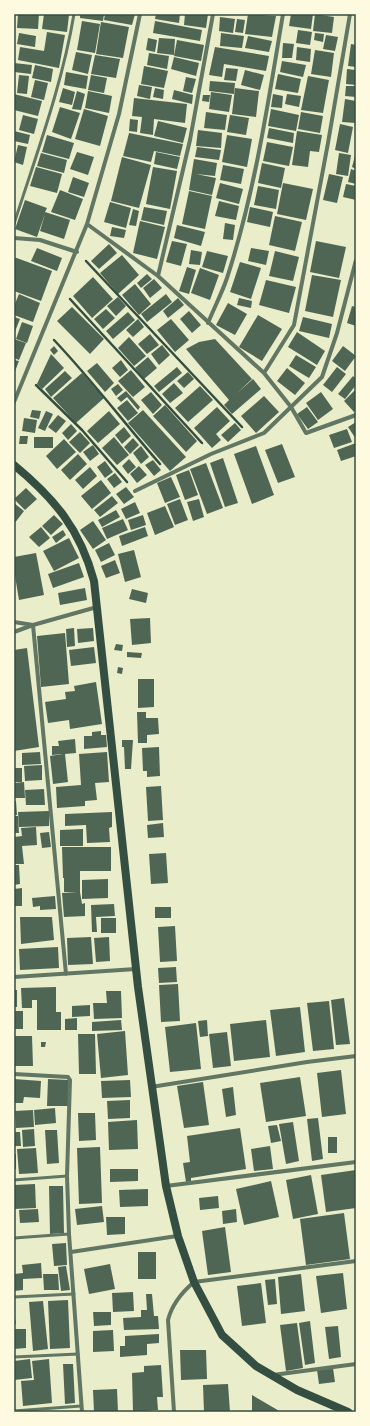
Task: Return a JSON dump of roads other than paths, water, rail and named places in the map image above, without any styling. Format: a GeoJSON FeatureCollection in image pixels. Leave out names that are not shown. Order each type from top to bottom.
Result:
{"type":"FeatureCollection","features":[{"type":"Feature","properties":{"kind":"main road"},"geometry":{"type":"LineString","coordinates":[[14,465],[53,500],[75,532],[89,562],[98,607],[136,969],[151,1087],[166,1186],[178,1236],[194,1282],[222,1335],[256,1366],[297,1390],[348,1412]]}},
{"type":"Feature","properties":{"kind":"street"},"geometry":{"type":"LineString","coordinates":[[14,402],[43,329],[77,252],[87,224],[119,114],[140,14]]}},
{"type":"Feature","properties":{"kind":"street"},"geometry":{"type":"LineString","coordinates":[[158,276],[190,140],[213,14]]}},
{"type":"Feature","properties":{"kind":"street"},"geometry":{"type":"LineString","coordinates":[[208,323],[226,280],[240,235],[264,127],[283,14]]}},
{"type":"Feature","properties":{"kind":"street"},"geometry":{"type":"LineString","coordinates":[[264,373],[294,325],[328,143],[350,14]]}},
{"type":"Feature","properties":{"kind":"street"},"geometry":{"type":"LineString","coordinates":[[87,224],[158,276],[264,373],[291,407],[306,433],[356,415]]}},
{"type":"Feature","properties":{"kind":"street"},"geometry":{"type":"LineString","coordinates":[[14,238],[40,240],[77,252]]}},
{"type":"Feature","properties":{"kind":"street"},"geometry":{"type":"LineString","coordinates":[[135,491],[211,454],[264,433],[322,377],[337,333],[356,260]]}},
{"type":"Feature","properties":{"kind":"street"},"geometry":{"type":"LineString","coordinates":[[14,632],[33,625],[98,607]]}},
{"type":"Feature","properties":{"kind":"street"},"geometry":{"type":"LineString","coordinates":[[14,622],[33,625]]}},
{"type":"Feature","properties":{"kind":"street"},"geometry":{"type":"LineString","coordinates":[[33,625],[66,974]]}},
{"type":"Feature","properties":{"kind":"street"},"geometry":{"type":"LineString","coordinates":[[14,977],[136,969]]}},
{"type":"Feature","properties":{"kind":"street"},"geometry":{"type":"LineString","coordinates":[[151,1087],[307,1062],[356,1056]]}},
{"type":"Feature","properties":{"kind":"street"},"geometry":{"type":"LineString","coordinates":[[14,1074],[68,1077],[70,1080],[67,1176],[69,1234],[82,1412]]}},
{"type":"Feature","properties":{"kind":"street"},"geometry":{"type":"LineString","coordinates":[[166,1186],[356,1162]]}},
{"type":"Feature","properties":{"kind":"street"},"geometry":{"type":"LineString","coordinates":[[71,1252],[178,1236]]}},
{"type":"Feature","properties":{"kind":"street"},"geometry":{"type":"LineString","coordinates":[[174,1412],[168,1320],[171,1308],[178,1298],[194,1282],[356,1261]]}},
{"type":"Feature","properties":{"kind":"street"},"geometry":{"type":"LineString","coordinates":[[272,1375],[356,1364]]}},
{"type":"Feature","properties":{"kind":"lane"},"geometry":{"type":"LineString","coordinates":[[14,224],[57,89],[69,44],[74,14]]}},
{"type":"Feature","properties":{"kind":"lane"},"geometry":{"type":"LineString","coordinates":[[14,1180],[67,1176]]}},
{"type":"Feature","properties":{"kind":"lane"},"geometry":{"type":"LineString","coordinates":[[14,1238],[69,1234]]}},
{"type":"Feature","properties":{"kind":"lane"},"geometry":{"type":"LineString","coordinates":[[14,1297],[74,1294]]}},
{"type":"Feature","properties":{"kind":"lane"},"geometry":{"type":"LineString","coordinates":[[14,1357],[78,1354]]}},
{"type":"Feature","properties":{"kind":"lane"},"geometry":{"type":"LineString","coordinates":[[14,1411],[82,1406]]}}]}
